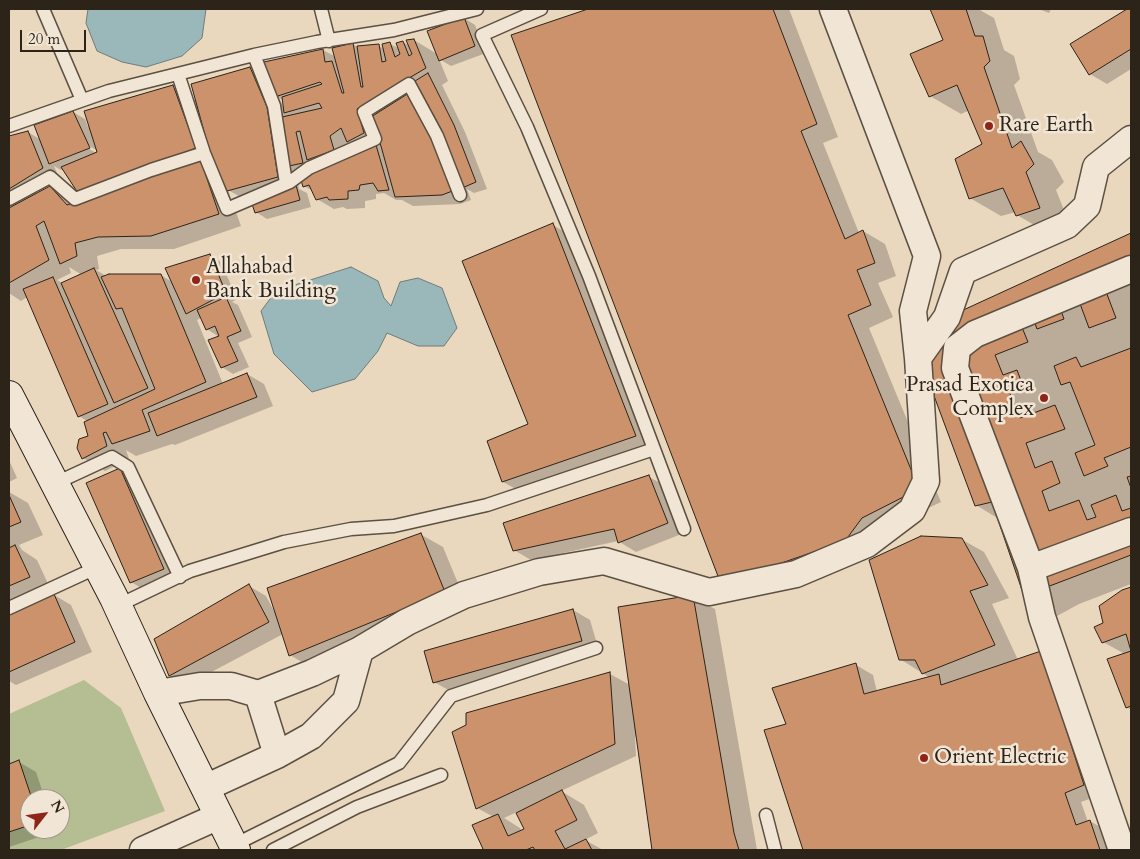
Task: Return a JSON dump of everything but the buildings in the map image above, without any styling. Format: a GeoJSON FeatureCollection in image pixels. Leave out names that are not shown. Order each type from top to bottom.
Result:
{"type":"FeatureCollection","features":[{"type":"Feature","properties":{"kind":"street"},"geometry":{"type":"LineString","coordinates":[[158,693],[200,686],[231,686],[258,694],[312,673],[360,650],[407,622],[464,595],[539,572],[604,561],[709,592],[796,574],[867,544],[912,510],[926,481],[913,311],[927,256],[833,9]]}},
{"type":"Feature","properties":{"kind":"street"},"geometry":{"type":"LineString","coordinates":[[927,256],[963,270],[1067,225],[1087,206],[1096,166],[1131,138]]}},
{"type":"Feature","properties":{"kind":"street"},"geometry":{"type":"LineString","coordinates":[[1122,850],[1042,617],[1031,568],[955,368],[957,348],[975,334],[1131,269]]}},
{"type":"Feature","properties":{"kind":"street"},"geometry":{"type":"LineString","coordinates":[[918,358],[946,317],[963,270]]}},
{"type":"Feature","properties":{"kind":"street"},"geometry":{"type":"LineString","coordinates":[[9,395],[98,566],[158,693],[235,848]]}},
{"type":"Feature","properties":{"kind":"street"},"geometry":{"type":"LineString","coordinates":[[1031,568],[1131,531]]}},
{"type":"Feature","properties":{"kind":"street"},"geometry":{"type":"LineString","coordinates":[[205,788],[277,755],[311,736],[346,701],[360,650]]}},
{"type":"Feature","properties":{"kind":"street"},"geometry":{"type":"LineString","coordinates":[[258,694],[277,755]]}},
{"type":"Feature","properties":{"kind":"street"},"geometry":{"type":"LineString","coordinates":[[143,850],[219,816]]}},
{"type":"Feature","properties":{"kind":"lane"},"geometry":{"type":"LineString","coordinates":[[43,9],[82,100]]}},
{"type":"Feature","properties":{"kind":"lane"},"geometry":{"type":"LineString","coordinates":[[321,9],[329,40]]}},
{"type":"Feature","properties":{"kind":"lane"},"geometry":{"type":"LineString","coordinates":[[9,126],[109,91],[254,56],[329,40],[394,30],[477,9]]}},
{"type":"Feature","properties":{"kind":"lane"},"geometry":{"type":"LineString","coordinates":[[541,9],[482,34],[527,127],[589,276],[684,529]]}},
{"type":"Feature","properties":{"kind":"lane"},"geometry":{"type":"LineString","coordinates":[[254,56],[274,106],[286,183]]}},
{"type":"Feature","properties":{"kind":"lane"},"geometry":{"type":"LineString","coordinates":[[178,74],[204,152],[227,209],[286,183],[309,168],[375,138],[364,112],[409,84],[437,136],[460,195]]}},
{"type":"Feature","properties":{"kind":"lane"},"geometry":{"type":"LineString","coordinates":[[9,200],[50,177],[75,199],[204,152]]}},
{"type":"Feature","properties":{"kind":"lane"},"geometry":{"type":"LineString","coordinates":[[117,606],[190,571],[284,542],[351,528],[394,526],[487,505],[654,449]]}},
{"type":"Feature","properties":{"kind":"lane"},"geometry":{"type":"LineString","coordinates":[[55,485],[112,457],[128,467],[180,577]]}},
{"type":"Feature","properties":{"kind":"lane"},"geometry":{"type":"LineString","coordinates":[[9,608],[98,566]]}},
{"type":"Feature","properties":{"kind":"lane"},"geometry":{"type":"LineString","coordinates":[[235,848],[399,763],[451,696],[596,648]]}},
{"type":"Feature","properties":{"kind":"lane"},"geometry":{"type":"LineString","coordinates":[[273,850],[356,807],[441,775]]}},
{"type":"Feature","properties":{"kind":"lane"},"geometry":{"type":"LineString","coordinates":[[766,815],[775,850]]}},
{"type":"Feature","properties":{"kind":"green space"},"geometry":{"type":"Polygon","coordinates":[[[84,680],[121,708],[165,811],[61,850],[9,850],[9,714],[84,680]]]}},
{"type":"Feature","properties":{"kind":"water"},"geometry":{"type":"Polygon","coordinates":[[[88,9],[206,9],[202,38],[182,56],[146,67],[122,62],[97,51],[86,23],[88,9]]]}},
{"type":"Feature","properties":{"kind":"water"},"geometry":{"type":"Polygon","coordinates":[[[351,267],[378,281],[384,298],[391,306],[400,282],[418,278],[442,288],[457,328],[444,346],[418,346],[387,333],[378,351],[355,379],[312,392],[274,354],[261,311],[276,291],[351,267]]]}},
{"type":"Feature","properties":{"kind":"place","name":"Rare Earth"},"geometry":{"type":"Point","coordinates":[989,126]}},
{"type":"Feature","properties":{"kind":"place","name":"Allahabad Bank Building"},"geometry":{"type":"Point","coordinates":[196,280]}},
{"type":"Feature","properties":{"kind":"place","name":"Prasad Exotica Complex"},"geometry":{"type":"Point","coordinates":[1044,398]}},
{"type":"Feature","properties":{"kind":"place","name":"Orient Electric"},"geometry":{"type":"Point","coordinates":[924,758]}}]}
